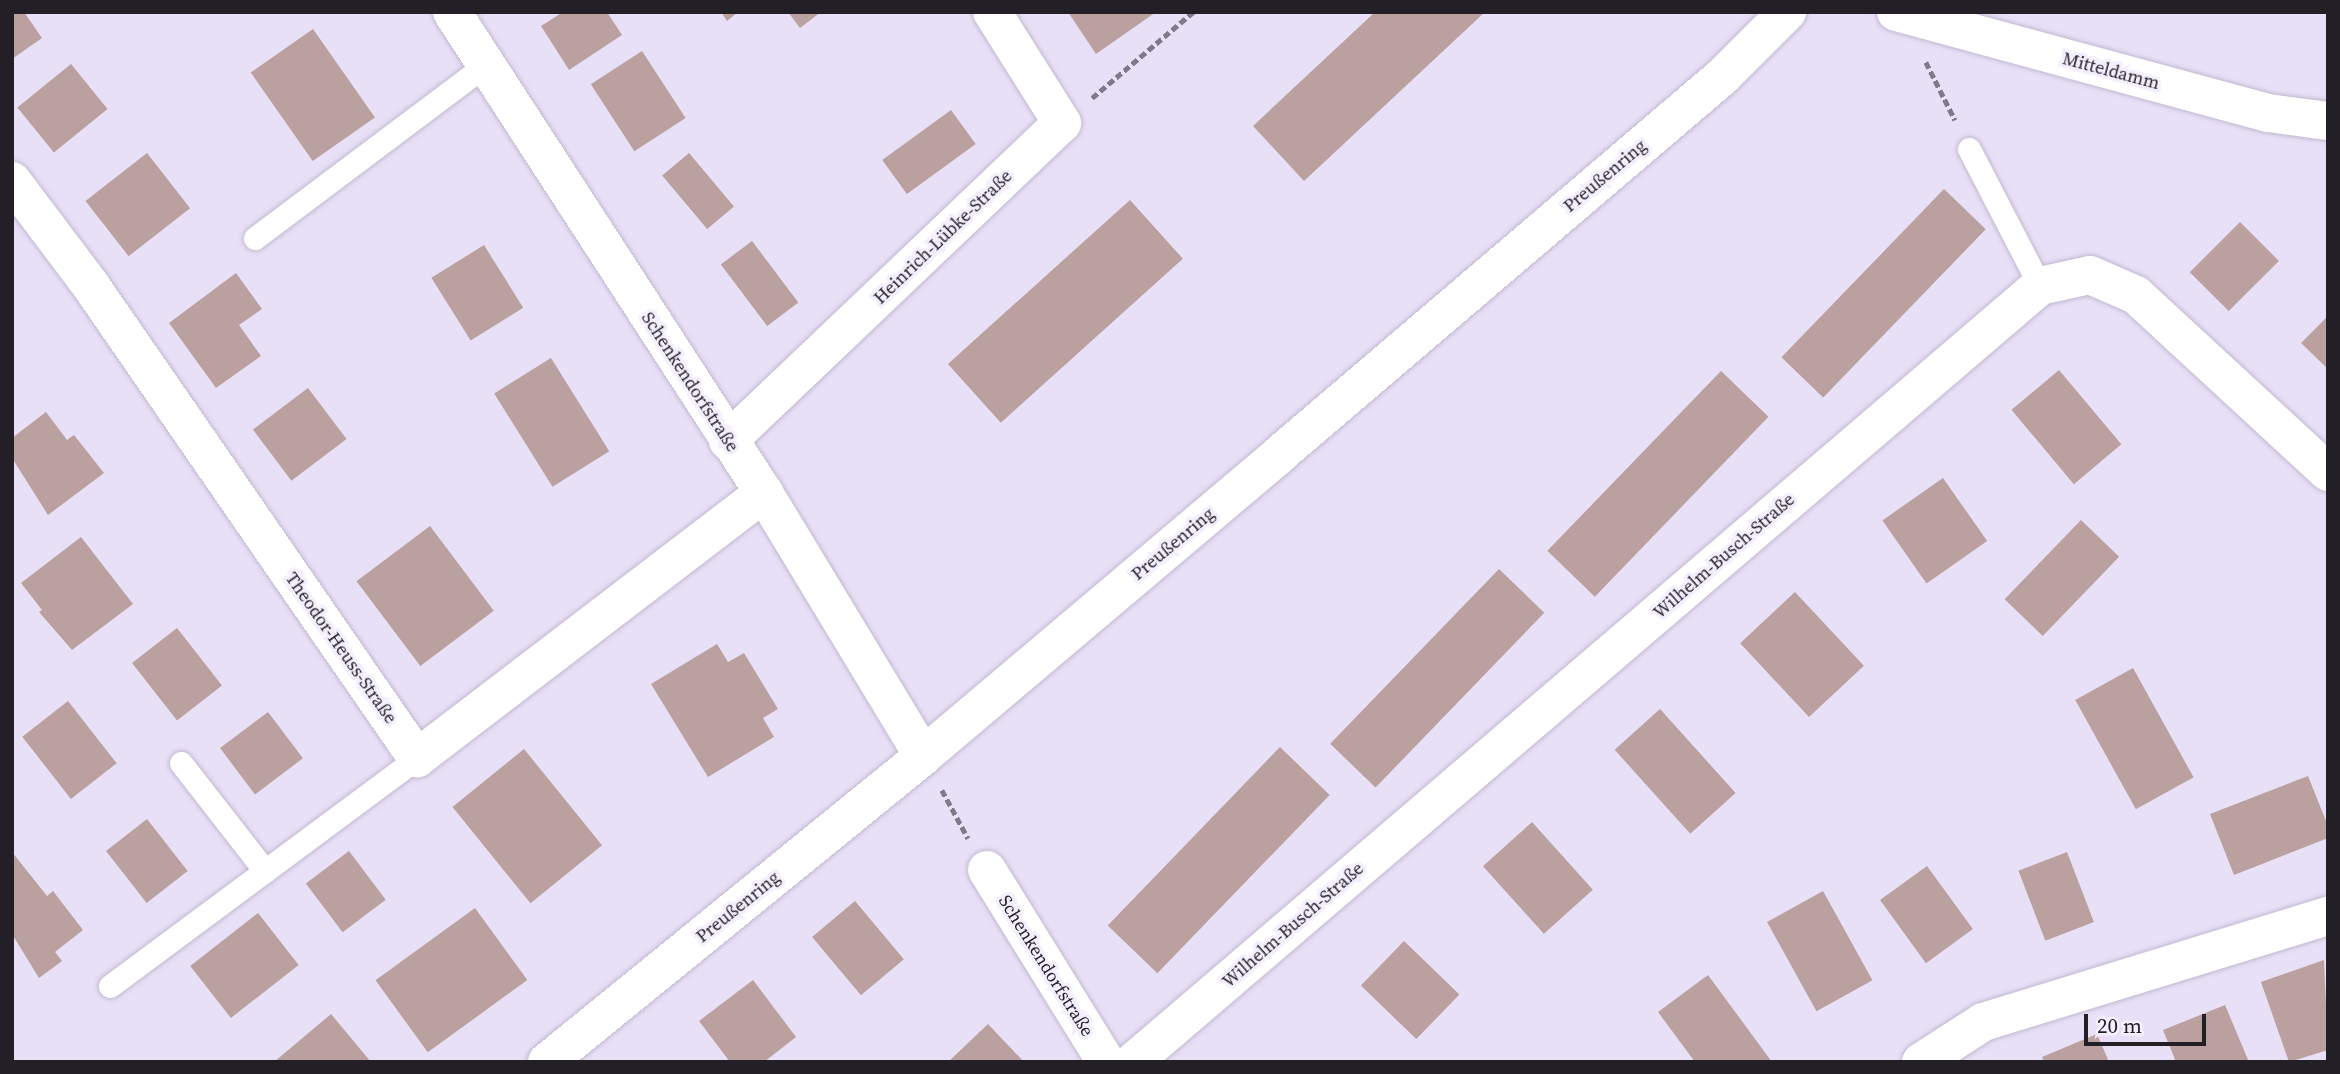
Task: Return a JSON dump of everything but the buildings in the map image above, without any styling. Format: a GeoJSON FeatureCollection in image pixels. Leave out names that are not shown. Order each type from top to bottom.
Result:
{"type":"FeatureCollection","features":[{"type":"Feature","properties":{"kind":"street","name":"Schenkendorfstraße"},"geometry":{"type":"LineString","coordinates":[[452,12],[764,493],[923,756]]}},
{"type":"Feature","properties":{"kind":"street"},"geometry":{"type":"LineString","coordinates":[[992,12],[1062,123]]}},
{"type":"Feature","properties":{"kind":"street","name":"Preußenring"},"geometry":{"type":"LineString","coordinates":[[547,1062],[923,756],[1723,76],[1787,12]]}},
{"type":"Feature","properties":{"kind":"street","name":"Mitteldamm"},"geometry":{"type":"LineString","coordinates":[[1900,14],[2268,113],[2328,121]]}},
{"type":"Feature","properties":{"kind":"street","name":"Heinrich-Lübke-Straße"},"geometry":{"type":"LineString","coordinates":[[728,441],[1062,123]]}},
{"type":"Feature","properties":{"kind":"street","name":"Theodor-Heuss-Straße"},"geometry":{"type":"LineString","coordinates":[[12,181],[91,286],[417,758]]}},
{"type":"Feature","properties":{"kind":"street","name":"Wilhelm-Busch-Straße"},"geometry":{"type":"LineString","coordinates":[[1133,1062],[2040,286],[2090,275],[2136,295],[2328,472]]}},
{"type":"Feature","properties":{"kind":"street"},"geometry":{"type":"LineString","coordinates":[[417,758],[764,493]]}},
{"type":"Feature","properties":{"kind":"street","name":"Schenkendorfstraße"},"geometry":{"type":"LineString","coordinates":[[986,870],[1106,1062]]}},
{"type":"Feature","properties":{"kind":"street"},"geometry":{"type":"LineString","coordinates":[[1921,1062],[1983,1022],[2328,916]]}},
{"type":"Feature","properties":{"kind":"lane"},"geometry":{"type":"LineString","coordinates":[[256,238],[485,65]]}},
{"type":"Feature","properties":{"kind":"lane"},"geometry":{"type":"LineString","coordinates":[[1969,149],[2040,286]]}},
{"type":"Feature","properties":{"kind":"lane"},"geometry":{"type":"LineString","coordinates":[[110,986],[417,758]]}},
{"type":"Feature","properties":{"kind":"lane"},"geometry":{"type":"LineString","coordinates":[[181,763],[265,872]]}},
{"type":"Feature","properties":{"kind":"path"},"geometry":{"type":"LineString","coordinates":[[1062,123],[1193,12]]}},
{"type":"Feature","properties":{"kind":"path"},"geometry":{"type":"LineString","coordinates":[[1900,14],[1969,149]]}},
{"type":"Feature","properties":{"kind":"path"},"geometry":{"type":"LineString","coordinates":[[923,756],[986,870]]}}]}
